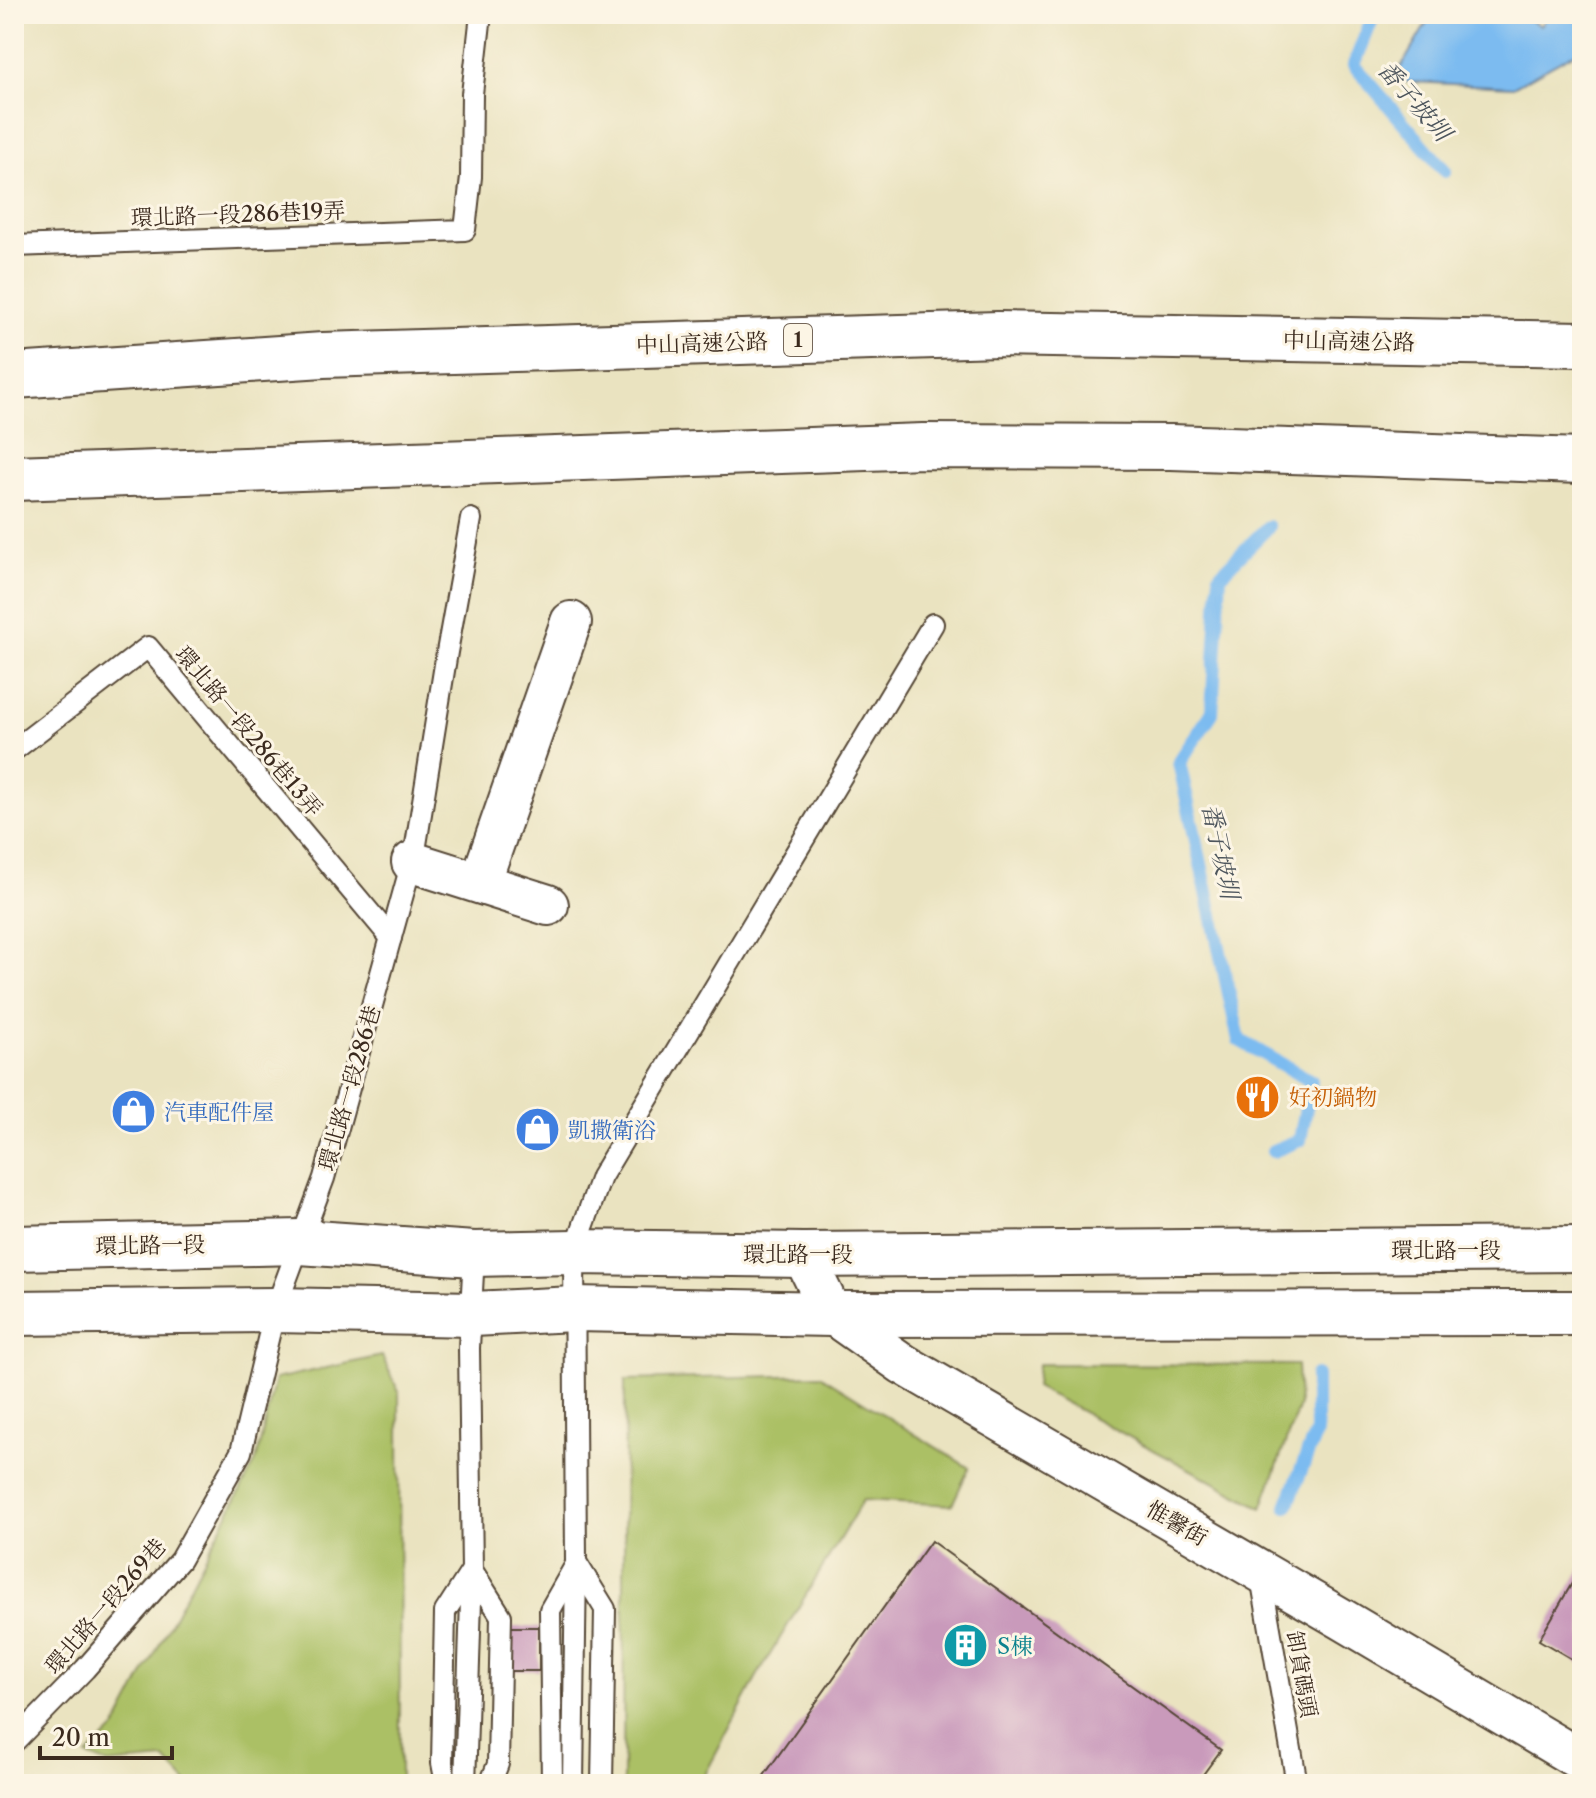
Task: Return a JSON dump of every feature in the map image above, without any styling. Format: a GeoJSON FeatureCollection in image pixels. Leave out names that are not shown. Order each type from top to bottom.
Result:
{"type":"FeatureCollection","features":[{"type":"Feature","properties":{"kind":"main road","name":"中山高速公路"},"geometry":{"type":"LineString","coordinates":[[14,376],[323,355],[998,334],[1582,344]]}},
{"type":"Feature","properties":{"kind":"main road"},"geometry":{"type":"LineString","coordinates":[[14,478],[923,446],[1171,447],[1582,461]]}},
{"type":"Feature","properties":{"kind":"main road","name":"環北路一段"},"geometry":{"type":"LineString","coordinates":[[14,1248],[300,1242],[474,1254],[803,1255],[1582,1249]]}},
{"type":"Feature","properties":{"kind":"main road"},"geometry":{"type":"LineString","coordinates":[[14,1313],[275,1310],[473,1314],[574,1309],[832,1314],[1582,1313]]}},
{"type":"Feature","properties":{"kind":"street"},"geometry":{"type":"LineString","coordinates":[[480,883],[571,622]]}},
{"type":"Feature","properties":{"kind":"street"},"geometry":{"type":"LineString","coordinates":[[412,862],[548,905]]}},
{"type":"Feature","properties":{"kind":"street","name":"惟馨街"},"geometry":{"type":"LineString","coordinates":[[803,1255],[832,1314],[903,1364],[1582,1761]]}},
{"type":"Feature","properties":{"kind":"lane","name":"環北路一段286巷19弄"},"geometry":{"type":"LineString","coordinates":[[14,246],[465,230],[471,177],[472,94],[481,14]]}},
{"type":"Feature","properties":{"kind":"lane","name":"環北路一段286巷"},"geometry":{"type":"LineString","coordinates":[[275,1310],[324,1178],[412,862],[471,519]]}},
{"type":"Feature","properties":{"kind":"lane"},"geometry":{"type":"LineString","coordinates":[[573,1784],[576,1562],[574,1252],[601,1177],[933,624]]}},
{"type":"Feature","properties":{"kind":"lane","name":"環北路一段286巷13弄"},"geometry":{"type":"LineString","coordinates":[[14,750],[148,647],[391,938]]}},
{"type":"Feature","properties":{"kind":"lane"},"geometry":{"type":"LineString","coordinates":[[465,1784],[472,1570],[469,1348],[474,1254]]}},
{"type":"Feature","properties":{"kind":"lane","name":"環北路一段269巷"},"geometry":{"type":"LineString","coordinates":[[14,1742],[85,1669],[180,1560],[241,1452],[275,1310]]}},
{"type":"Feature","properties":{"kind":"lane"},"geometry":{"type":"LineString","coordinates":[[552,1784],[550,1610],[576,1562]]}},
{"type":"Feature","properties":{"kind":"lane"},"geometry":{"type":"LineString","coordinates":[[576,1562],[605,1609],[602,1784]]}},
{"type":"Feature","properties":{"kind":"lane"},"geometry":{"type":"LineString","coordinates":[[446,1784],[442,1763],[445,1612],[472,1570]]}},
{"type":"Feature","properties":{"kind":"lane"},"geometry":{"type":"LineString","coordinates":[[472,1570],[501,1616],[498,1764],[490,1784]]}},
{"type":"Feature","properties":{"kind":"lane","name":"卸貨碼頭"},"geometry":{"type":"LineString","coordinates":[[1260,1571],[1297,1784]]}},
{"type":"Feature","properties":{"kind":"green space"},"geometry":{"type":"Polygon","coordinates":[[[382,1356],[399,1392],[400,1784],[188,1784],[165,1759],[108,1764],[87,1756],[115,1729],[256,1461],[275,1379],[382,1356]]]}},
{"type":"Feature","properties":{"kind":"green space"},"geometry":{"type":"Polygon","coordinates":[[[1038,1364],[1297,1365],[1299,1405],[1262,1508],[1036,1387],[1038,1364]]]}},
{"type":"Feature","properties":{"kind":"green space"},"geometry":{"type":"Polygon","coordinates":[[[820,1375],[969,1468],[952,1505],[863,1500],[756,1678],[700,1784],[623,1784],[625,1380],[820,1375]]]}},
{"type":"Feature","properties":{"kind":"water"},"geometry":{"type":"Polygon","coordinates":[[[1432,14],[1518,14],[1541,26],[1549,14],[1582,14],[1582,49],[1513,87],[1393,81],[1432,14]]]}},
{"type":"Feature","properties":{"kind":"building","name":"S棟"},"geometry":{"type":"Polygon","coordinates":[[[931,1541],[1221,1750],[1196,1784],[758,1784],[931,1541]]]}},
{"type":"Feature","properties":{"kind":"building"},"geometry":{"type":"Polygon","coordinates":[[[1582,1566],[1582,1665],[1539,1640],[1582,1566]]]}},
{"type":"Feature","properties":{"kind":"building"},"geometry":{"type":"Polygon","coordinates":[[[507,1627],[539,1627],[539,1671],[508,1671],[507,1627]]]}},
{"type":"Feature","properties":{"kind":"waterway","name":"番子坡圳"},"geometry":{"type":"LineString","coordinates":[[1374,14],[1354,65],[1445,171]]}},
{"type":"Feature","properties":{"kind":"waterway","name":"番子坡圳"},"geometry":{"type":"LineString","coordinates":[[1268,527],[1220,575],[1212,713],[1179,762],[1239,1040],[1311,1081],[1300,1140],[1273,1151]]}},
{"type":"Feature","properties":{"kind":"waterway"},"geometry":{"type":"LineString","coordinates":[[1287,1506],[1316,1432],[1316,1376]]}},
{"type":"Feature","properties":{"kind":"place","name":"好初鍋物"},"geometry":{"type":"Point","coordinates":[1258,1097]}},
{"type":"Feature","properties":{"kind":"place","name":"汽車配件屋"},"geometry":{"type":"Point","coordinates":[133,1112]}},
{"type":"Feature","properties":{"kind":"place","name":"凱撒衛浴"},"geometry":{"type":"Point","coordinates":[537,1130]}},
{"type":"Feature","properties":{"kind":"place","name":"S棟"},"geometry":{"type":"Point","coordinates":[966,1646]}}]}
